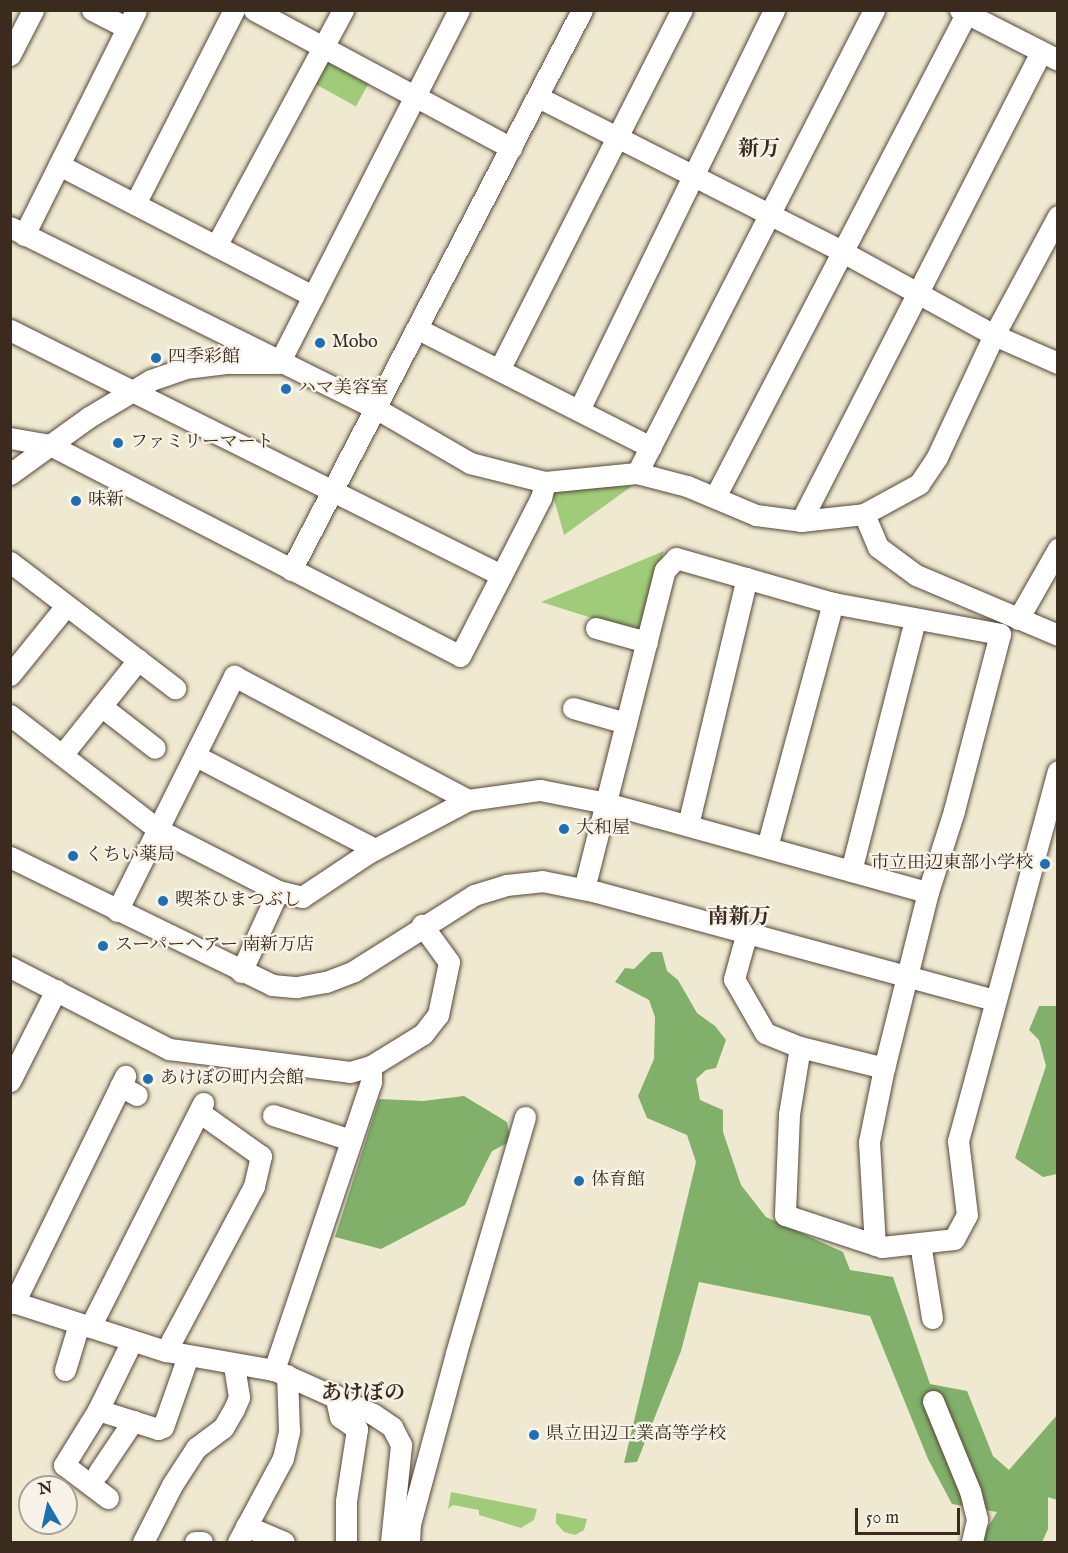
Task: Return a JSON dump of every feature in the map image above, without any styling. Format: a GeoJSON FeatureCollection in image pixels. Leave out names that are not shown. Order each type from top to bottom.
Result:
{"type":"FeatureCollection","features":[{"type":"Feature","properties":{"kind":"street"},"geometry":{"type":"LineString","coordinates":[[10,55],[33,10]]}},
{"type":"Feature","properties":{"kind":"street"},"geometry":{"type":"LineString","coordinates":[[92,10],[131,19],[59,165],[17,231],[279,363],[377,409],[470,463],[545,482],[637,473],[715,498],[756,515],[801,521],[864,514],[919,484],[937,457],[994,335],[1058,216]]}},
{"type":"Feature","properties":{"kind":"street"},"geometry":{"type":"LineString","coordinates":[[135,204],[234,10]]}},
{"type":"Feature","properties":{"kind":"street"},"geometry":{"type":"LineString","coordinates":[[254,10],[511,148]]}},
{"type":"Feature","properties":{"kind":"street"},"geometry":{"type":"LineString","coordinates":[[216,246],[343,10]]}},
{"type":"Feature","properties":{"kind":"street"},"geometry":{"type":"LineString","coordinates":[[279,363],[459,10]]}},
{"type":"Feature","properties":{"kind":"street"},"geometry":{"type":"LineString","coordinates":[[291,570],[335,490],[582,10]]}},
{"type":"Feature","properties":{"kind":"street"},"geometry":{"type":"LineString","coordinates":[[499,370],[682,10]]}},
{"type":"Feature","properties":{"kind":"street"},"geometry":{"type":"LineString","coordinates":[[579,410],[774,10]]}},
{"type":"Feature","properties":{"kind":"street"},"geometry":{"type":"LineString","coordinates":[[637,473],[874,10]]}},
{"type":"Feature","properties":{"kind":"street"},"geometry":{"type":"LineString","coordinates":[[715,498],[843,252],[963,12],[1049,56],[916,291],[801,521]]}},
{"type":"Feature","properties":{"kind":"street"},"geometry":{"type":"LineString","coordinates":[[538,98],[617,140],[694,175],[843,252],[994,335],[1058,363]]}},
{"type":"Feature","properties":{"kind":"street"},"geometry":{"type":"LineString","coordinates":[[59,165],[313,296]]}},
{"type":"Feature","properties":{"kind":"street"},"geometry":{"type":"LineString","coordinates":[[418,329],[651,447]]}},
{"type":"Feature","properties":{"kind":"street"},"geometry":{"type":"LineString","coordinates":[[10,330],[335,490],[501,575]]}},
{"type":"Feature","properties":{"kind":"street"},"geometry":{"type":"LineString","coordinates":[[10,474],[131,390],[185,368],[224,363],[279,363]]}},
{"type":"Feature","properties":{"kind":"street"},"geometry":{"type":"LineString","coordinates":[[10,438],[50,445],[460,656],[541,498],[545,482]]}},
{"type":"Feature","properties":{"kind":"street"},"geometry":{"type":"LineString","coordinates":[[864,514],[878,547],[916,575],[1058,635]]}},
{"type":"Feature","properties":{"kind":"street"},"geometry":{"type":"LineString","coordinates":[[1018,619],[1058,549]]}},
{"type":"Feature","properties":{"kind":"street"},"geometry":{"type":"LineString","coordinates":[[584,889],[665,570],[676,558],[833,603],[1000,634],[954,811],[928,892],[884,1068],[869,1142],[874,1245]]}},
{"type":"Feature","properties":{"kind":"street"},"geometry":{"type":"LineString","coordinates":[[10,562],[65,607],[176,688]]}},
{"type":"Feature","properties":{"kind":"street"},"geometry":{"type":"LineString","coordinates":[[688,825],[747,578]]}},
{"type":"Feature","properties":{"kind":"street"},"geometry":{"type":"LineString","coordinates":[[767,847],[833,603]]}},
{"type":"Feature","properties":{"kind":"street"},"geometry":{"type":"LineString","coordinates":[[10,675],[65,607]]}},
{"type":"Feature","properties":{"kind":"street"},"geometry":{"type":"LineString","coordinates":[[851,871],[915,619]]}},
{"type":"Feature","properties":{"kind":"street"},"geometry":{"type":"LineString","coordinates":[[596,628],[647,642]]}},
{"type":"Feature","properties":{"kind":"street"},"geometry":{"type":"LineString","coordinates":[[62,755],[138,660]]}},
{"type":"Feature","properties":{"kind":"street"},"geometry":{"type":"LineString","coordinates":[[117,910],[234,676],[468,800]]}},
{"type":"Feature","properties":{"kind":"street"},"geometry":{"type":"LineString","coordinates":[[101,706],[155,748]]}},
{"type":"Feature","properties":{"kind":"street"},"geometry":{"type":"LineString","coordinates":[[573,708],[626,723]]}},
{"type":"Feature","properties":{"kind":"street"},"geometry":{"type":"LineString","coordinates":[[10,715],[159,830],[278,891],[302,897],[375,849],[468,800],[540,790],[606,802],[928,892]]}},
{"type":"Feature","properties":{"kind":"street"},"geometry":{"type":"LineString","coordinates":[[196,756],[375,849]]}},
{"type":"Feature","properties":{"kind":"street"},"geometry":{"type":"LineString","coordinates":[[800,1047],[789,1114],[785,1215],[874,1245],[954,1239],[967,1215],[958,1141],[994,1000],[1058,771]]}},
{"type":"Feature","properties":{"kind":"street"},"geometry":{"type":"LineString","coordinates":[[10,857],[241,972],[272,985],[297,987],[326,982],[354,971],[422,925],[474,895],[506,885],[542,881],[584,889],[994,1000]]}},
{"type":"Feature","properties":{"kind":"street"},"geometry":{"type":"LineString","coordinates":[[241,972],[278,891]]}},
{"type":"Feature","properties":{"kind":"street"},"geometry":{"type":"LineString","coordinates":[[10,967],[169,1048],[350,1072],[371,1066],[423,1034],[438,1015],[449,962],[422,925]]}},
{"type":"Feature","properties":{"kind":"street"},"geometry":{"type":"LineString","coordinates":[[747,932],[734,979],[755,1021],[765,1034],[800,1047],[884,1068]]}},
{"type":"Feature","properties":{"kind":"street"},"geometry":{"type":"LineString","coordinates":[[10,1081],[16,1058],[56,990]]}},
{"type":"Feature","properties":{"kind":"street"},"geometry":{"type":"LineString","coordinates":[[284,1542],[242,1534],[287,1446],[280,1373],[371,1082],[371,1066]]}},
{"type":"Feature","properties":{"kind":"street"},"geometry":{"type":"LineString","coordinates":[[127,1085],[11,1302],[166,1352],[280,1373],[336,1395],[392,1427],[401,1445],[391,1542]]}},
{"type":"Feature","properties":{"kind":"street"},"geometry":{"type":"LineString","coordinates":[[65,1370],[84,1326],[201,1108],[261,1156],[254,1186],[166,1352]]}},
{"type":"Feature","properties":{"kind":"street"},"geometry":{"type":"LineString","coordinates":[[273,1114],[351,1140]]}},
{"type":"Feature","properties":{"kind":"street"},"geometry":{"type":"LineString","coordinates":[[409,1542],[410,1524],[456,1353],[525,1117]]}},
{"type":"Feature","properties":{"kind":"street"},"geometry":{"type":"LineString","coordinates":[[920,1243],[932,1318]]}},
{"type":"Feature","properties":{"kind":"street"},"geometry":{"type":"LineString","coordinates":[[108,1498],[64,1465],[98,1410],[132,1341]]}},
{"type":"Feature","properties":{"kind":"street"},"geometry":{"type":"LineString","coordinates":[[98,1410],[163,1427],[188,1356]]}},
{"type":"Feature","properties":{"kind":"street"},"geometry":{"type":"LineString","coordinates":[[143,1542],[172,1485],[196,1448],[224,1428],[239,1397],[234,1366]]}},
{"type":"Feature","properties":{"kind":"street"},"geometry":{"type":"LineString","coordinates":[[336,1395],[340,1417],[357,1429],[346,1501],[346,1542]]}},
{"type":"Feature","properties":{"kind":"street"},"geometry":{"type":"LineString","coordinates":[[933,1401],[970,1491],[977,1520],[972,1542]]}},
{"type":"Feature","properties":{"kind":"street"},"geometry":{"type":"LineString","coordinates":[[98,1473],[133,1421]]}},
{"type":"Feature","properties":{"kind":"street"},"geometry":{"type":"LineString","coordinates":[[195,1542],[202,1542]]}},
{"type":"Feature","properties":{"kind":"green space"},"geometry":{"type":"Polygon","coordinates":[[[326,51],[372,77],[356,106],[310,81],[326,51]]]}},
{"type":"Feature","properties":{"kind":"green space"},"geometry":{"type":"Polygon","coordinates":[[[632,486],[564,535],[553,495],[555,489],[632,486]]]}},
{"type":"Feature","properties":{"kind":"green space"},"geometry":{"type":"Polygon","coordinates":[[[664,551],[640,633],[541,602],[664,551]]]}},
{"type":"Feature","properties":{"kind":"green space"},"geometry":{"type":"Polygon","coordinates":[[[651,952],[662,952],[667,971],[678,980],[697,1013],[715,1026],[726,1040],[716,1068],[706,1070],[696,1079],[700,1100],[723,1110],[723,1132],[741,1185],[766,1217],[843,1252],[850,1270],[893,1277],[930,1384],[967,1391],[993,1456],[1009,1470],[1057,1415],[1057,1500],[1048,1497],[1048,1529],[1042,1542],[979,1542],[997,1512],[952,1504],[928,1459],[870,1316],[699,1282],[681,1351],[637,1462],[624,1463],[696,1162],[687,1135],[647,1118],[638,1096],[654,1059],[655,1017],[649,1000],[615,982],[625,968],[634,969],[651,952]]]}},
{"type":"Feature","properties":{"kind":"green space"},"geometry":{"type":"Polygon","coordinates":[[[1039,1006],[1058,1006],[1057,1174],[1043,1177],[1015,1158],[1046,1066],[1039,1040],[1029,1030],[1039,1006]]]}},
{"type":"Feature","properties":{"kind":"green space"},"geometry":{"type":"Polygon","coordinates":[[[464,1096],[507,1122],[511,1141],[492,1151],[465,1205],[381,1249],[335,1237],[379,1099],[423,1101],[464,1096]]]}},
{"type":"Feature","properties":{"kind":"green space"},"geometry":{"type":"Polygon","coordinates":[[[451,1492],[537,1509],[534,1520],[521,1528],[479,1515],[479,1510],[453,1505],[448,1509],[451,1492]]]}},
{"type":"Feature","properties":{"kind":"green space"},"geometry":{"type":"Polygon","coordinates":[[[556,1513],[587,1519],[584,1530],[575,1535],[564,1532],[556,1523],[556,1513]]]}},
{"type":"Feature","properties":{"kind":"place","name":"Mobo"},"geometry":{"type":"Point","coordinates":[320,343]}},
{"type":"Feature","properties":{"kind":"place","name":"四季彩館"},"geometry":{"type":"Point","coordinates":[156,358]}},
{"type":"Feature","properties":{"kind":"place","name":"ハマ美容室"},"geometry":{"type":"Point","coordinates":[286,389]}},
{"type":"Feature","properties":{"kind":"place","name":"ファミリーマート"},"geometry":{"type":"Point","coordinates":[118,443]}},
{"type":"Feature","properties":{"kind":"place","name":"味新"},"geometry":{"type":"Point","coordinates":[76,501]}},
{"type":"Feature","properties":{"kind":"place","name":"大和屋"},"geometry":{"type":"Point","coordinates":[564,829]}},
{"type":"Feature","properties":{"kind":"place","name":"くちい薬局"},"geometry":{"type":"Point","coordinates":[73,856]}},
{"type":"Feature","properties":{"kind":"place","name":"市立田辺東部小学校"},"geometry":{"type":"Point","coordinates":[1045,864]}},
{"type":"Feature","properties":{"kind":"place","name":"喫茶ひまつぶし"},"geometry":{"type":"Point","coordinates":[163,901]}},
{"type":"Feature","properties":{"kind":"place","name":"スーパーヘアー 南新万店"},"geometry":{"type":"Point","coordinates":[103,946]}},
{"type":"Feature","properties":{"kind":"place","name":"あけぼの町内会館"},"geometry":{"type":"Point","coordinates":[148,1079]}},
{"type":"Feature","properties":{"kind":"place","name":"体育館"},"geometry":{"type":"Point","coordinates":[579,1181]}},
{"type":"Feature","properties":{"kind":"place","name":"県立田辺工業高等学校"},"geometry":{"type":"Point","coordinates":[534,1435]}},
{"type":"Feature","properties":{"kind":"district","name":"新万"},"geometry":{"type":"Point","coordinates":[759,150]}},
{"type":"Feature","properties":{"kind":"district","name":"南新万"},"geometry":{"type":"Point","coordinates":[739,918]}},
{"type":"Feature","properties":{"kind":"district","name":"あけぼの"},"geometry":{"type":"Point","coordinates":[363,1394]}}]}
